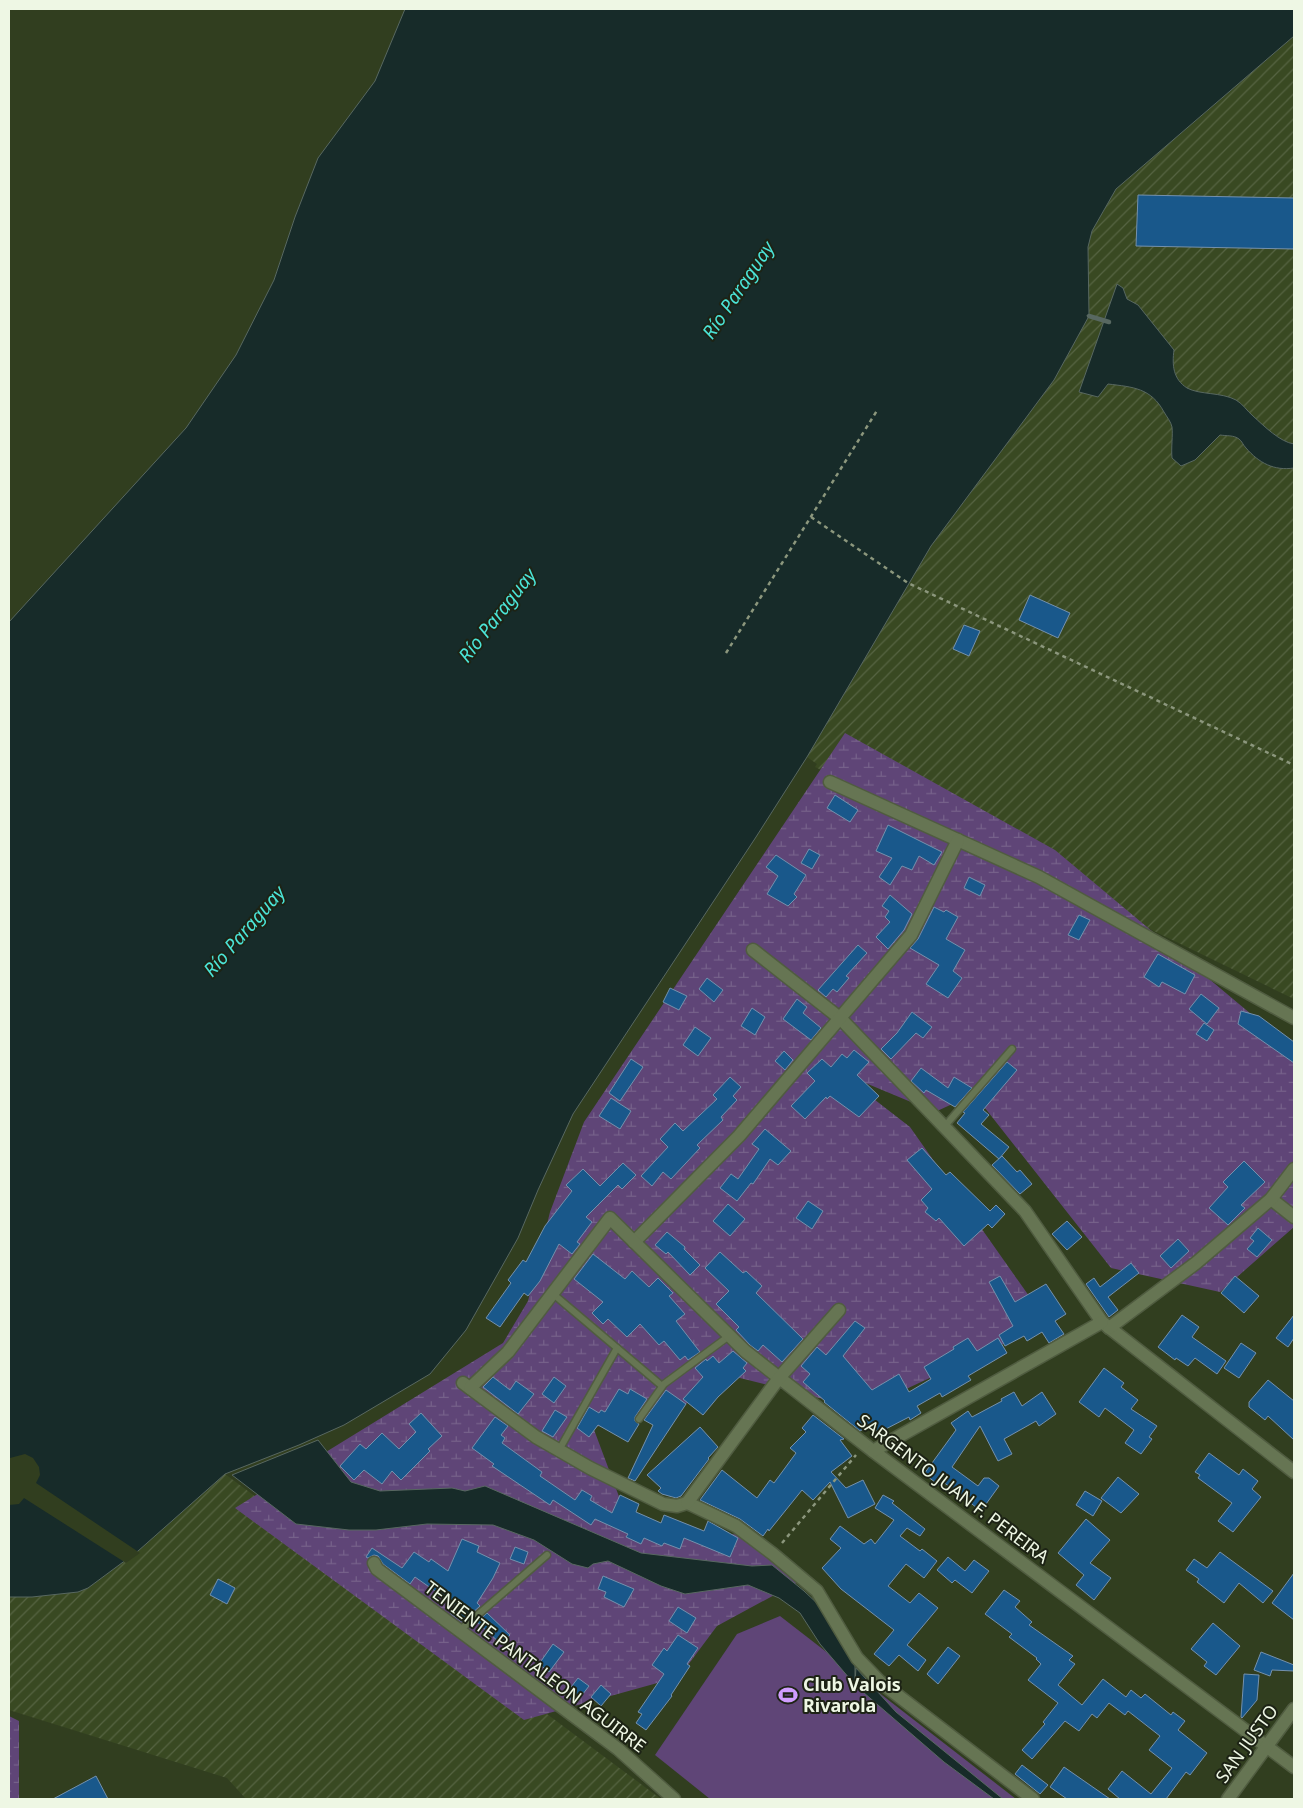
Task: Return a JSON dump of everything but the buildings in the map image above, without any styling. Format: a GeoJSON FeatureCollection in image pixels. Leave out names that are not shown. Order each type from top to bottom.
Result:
{"type":"FeatureCollection","features":[{"type":"Feature","properties":{"kind":"street"},"geometry":{"type":"LineString","coordinates":[[830,782],[1039,877],[1294,1018]]}},
{"type":"Feature","properties":{"kind":"street"},"geometry":{"type":"LineString","coordinates":[[634,1242],[739,1136],[911,935],[958,840]]}},
{"type":"Feature","properties":{"kind":"street"},"geometry":{"type":"LineString","coordinates":[[753,950],[841,1019],[1025,1211],[1106,1325],[1294,1472]]}},
{"type":"Feature","properties":{"kind":"street"},"geometry":{"type":"LineString","coordinates":[[869,1448],[1106,1325],[1196,1263],[1271,1199],[1294,1169]]}},
{"type":"Feature","properties":{"kind":"street"},"geometry":{"type":"LineString","coordinates":[[1271,1199],[1294,1217]]}},
{"type":"Feature","properties":{"kind":"street","name":"SARGENTO JUAN F. PEREIRA"},"geometry":{"type":"LineString","coordinates":[[552,1294],[610,1218],[745,1351],[869,1448],[1294,1767]]}},
{"type":"Feature","properties":{"kind":"street"},"geometry":{"type":"LineString","coordinates":[[552,1294],[508,1352],[466,1386],[536,1437],[590,1468],[663,1504],[677,1506],[686,1503],[779,1378],[839,1310]]}},
{"type":"Feature","properties":{"kind":"street"},"geometry":{"type":"LineString","coordinates":[[686,1503],[736,1526],[817,1591],[856,1658],[879,1681],[1034,1799]]}},
{"type":"Feature","properties":{"kind":"street","name":"TENIENTE PANTALEON AGUIRRE"},"geometry":{"type":"LineString","coordinates":[[374,1563],[377,1569],[618,1749],[674,1799]]}},
{"type":"Feature","properties":{"kind":"street","name":"SAN JUSTO"},"geometry":{"type":"LineString","coordinates":[[1228,1799],[1294,1709]]}},
{"type":"Feature","properties":{"kind":"lane"},"geometry":{"type":"LineString","coordinates":[[944,1127],[1012,1049]]}},
{"type":"Feature","properties":{"kind":"lane"},"geometry":{"type":"LineString","coordinates":[[552,1294],[662,1386]]}},
{"type":"Feature","properties":{"kind":"lane"},"geometry":{"type":"LineString","coordinates":[[640,1419],[662,1386],[729,1336]]}},
{"type":"Feature","properties":{"kind":"lane"},"geometry":{"type":"LineString","coordinates":[[559,1450],[617,1348]]}},
{"type":"Feature","properties":{"kind":"lane"},"geometry":{"type":"LineString","coordinates":[[459,1631],[547,1555]]}},
{"type":"Feature","properties":{"kind":"path"},"geometry":{"type":"LineString","coordinates":[[726,653],[878,409]]}},
{"type":"Feature","properties":{"kind":"path"},"geometry":{"type":"LineString","coordinates":[[811,517],[908,583],[1294,765]]}},
{"type":"Feature","properties":{"kind":"path"},"geometry":{"type":"LineString","coordinates":[[773,1554],[869,1448]]}},
{"type":"Feature","properties":{"kind":"shaded area"},"geometry":{"type":"Polygon","coordinates":[[[1294,36],[1294,999],[815,767],[817,764],[807,757],[931,546],[1054,380],[1089,316],[1088,247],[1092,231],[1116,189],[1294,36]]]}},
{"type":"Feature","properties":{"kind":"shaded area"},"geometry":{"type":"Polygon","coordinates":[[[225,1474],[661,1799],[246,1799],[227,1778],[9,1710],[9,1597],[32,1597],[78,1592],[88,1588],[138,1551],[225,1474]]]}},
{"type":"Feature","properties":{"kind":"green space"},"geometry":{"type":"Polygon","coordinates":[[[845,733],[1055,850],[1294,1050],[1294,1227],[1220,1292],[1111,1268],[974,1094],[935,1112],[839,1072],[910,1127],[1048,1323],[863,1409],[724,1374],[671,1416],[593,1427],[630,1526],[743,1535],[802,1580],[717,1626],[679,1677],[524,1720],[235,1508],[503,1343],[528,1301],[550,1212],[584,1122],[845,733]]]}},
{"type":"Feature","properties":{"kind":"green space","name":"Club Valois Rivarola"},"geometry":{"type":"Polygon","coordinates":[[[780,1616],[1016,1799],[710,1799],[655,1755],[737,1634],[780,1616]]]}},
{"type":"Feature","properties":{"kind":"green space"},"geometry":{"type":"Polygon","coordinates":[[[9,1716],[19,1721],[19,1799],[9,1799],[9,1716]]]}},
{"type":"Feature","properties":{"kind":"water","name":"Río Paraguay"},"geometry":{"type":"Polygon","coordinates":[[[405,9],[1294,9],[1294,36],[1116,189],[1092,231],[1088,247],[1089,316],[1054,380],[931,546],[807,757],[573,1114],[518,1238],[466,1330],[430,1374],[344,1425],[225,1474],[138,1551],[88,1588],[78,1592],[32,1597],[9,1597],[9,622],[186,428],[236,355],[274,280],[295,217],[318,158],[375,81],[405,9]]]}},
{"type":"Feature","properties":{"kind":"water"},"geometry":{"type":"Polygon","coordinates":[[[1117,284],[1123,288],[1127,299],[1138,305],[1174,350],[1174,371],[1182,384],[1198,392],[1230,397],[1243,406],[1272,433],[1294,444],[1294,468],[1287,469],[1267,465],[1251,453],[1237,438],[1220,435],[1195,460],[1181,466],[1172,458],[1171,423],[1159,404],[1147,393],[1125,386],[1108,384],[1098,397],[1079,392],[1117,284]]]}},
{"type":"Feature","properties":{"kind":"water"},"geometry":{"type":"Polygon","coordinates":[[[318,1440],[351,1482],[380,1491],[452,1488],[465,1491],[485,1486],[641,1553],[752,1566],[772,1565],[820,1606],[855,1666],[855,1682],[856,1668],[896,1712],[1003,1799],[994,1799],[944,1762],[856,1686],[820,1644],[800,1613],[779,1598],[748,1585],[685,1594],[661,1586],[608,1561],[593,1564],[588,1568],[572,1564],[534,1540],[493,1525],[427,1524],[376,1530],[349,1530],[296,1524],[232,1475],[318,1440]]]}},
{"type":"Feature","properties":{"kind":"pier"},"geometry":{"type":"Polygon","coordinates":[[[25,1454],[33,1458],[39,1467],[40,1475],[36,1483],[140,1553],[126,1563],[24,1498],[19,1504],[9,1505],[9,1461],[10,1458],[25,1454]]]}},
{"type":"Feature","properties":{"kind":"waterway"},"geometry":{"type":"LineString","coordinates":[[1089,316],[1109,322]]}},
{"type":"Feature","properties":{"kind":"place","name":"Club Valois Rivarola"},"geometry":{"type":"Point","coordinates":[788,1695]}}]}
